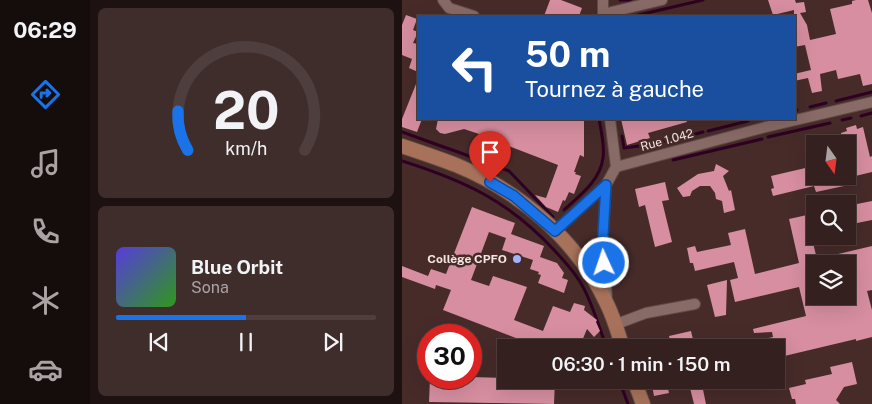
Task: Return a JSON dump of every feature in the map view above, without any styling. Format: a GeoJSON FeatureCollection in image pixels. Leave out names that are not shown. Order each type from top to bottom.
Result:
{"type":"FeatureCollection","features":[{"type":"Feature","properties":{"kind":"main road"},"geometry":{"type":"LineString","coordinates":[[402,146],[457,165],[490,182],[514,196],[555,231],[587,270],[607,304],[619,339]]}},
{"type":"Feature","properties":{"kind":"main road"},"geometry":{"type":"LineString","coordinates":[[637,389],[643,404]]}},
{"type":"Feature","properties":{"kind":"street"},"geometry":{"type":"LineString","coordinates":[[443,0],[449,8],[471,15]]}},
{"type":"Feature","properties":{"kind":"street"},"geometry":{"type":"LineString","coordinates":[[603,0],[603,15],[662,0]]}},
{"type":"Feature","properties":{"kind":"street","name":"Rue 1.042"},"geometry":{"type":"LineString","coordinates":[[796,120],[872,102]]}},
{"type":"Feature","properties":{"kind":"street"},"geometry":{"type":"LineString","coordinates":[[555,231],[606,185],[616,167],[610,120]]}},
{"type":"Feature","properties":{"kind":"street","name":"Rue 1.042"},"geometry":{"type":"LineString","coordinates":[[616,167],[796,120]]}},
{"type":"Feature","properties":{"kind":"street"},"geometry":{"type":"LineString","coordinates":[[606,185],[603,235],[607,304]]}},
{"type":"Feature","properties":{"kind":"street"},"geometry":{"type":"LineString","coordinates":[[614,324],[646,313],[694,304]]}},
{"type":"Feature","properties":{"kind":"building"},"geometry":{"type":"Polygon","coordinates":[[[550,0],[561,0],[582,8],[579,15],[544,15],[550,0]]]}},
{"type":"Feature","properties":{"kind":"building"},"geometry":{"type":"Polygon","coordinates":[[[768,0],[804,2],[806,12],[800,13],[807,25],[810,40],[836,34],[830,9],[852,4],[852,1],[856,0],[868,0],[872,13],[872,84],[863,86],[860,74],[838,79],[836,70],[820,74],[822,91],[812,93],[808,78],[796,81],[796,74],[811,70],[805,45],[796,47],[796,15],[794,15],[794,10],[773,15],[768,0]]]}},
{"type":"Feature","properties":{"kind":"building"},"geometry":{"type":"Polygon","coordinates":[[[406,15],[417,19],[413,30],[417,32],[417,34],[413,43],[417,44],[417,72],[409,68],[412,59],[402,55],[402,25],[406,15]]]}},
{"type":"Feature","properties":{"kind":"building"},"geometry":{"type":"Polygon","coordinates":[[[417,82],[417,120],[422,120],[417,132],[402,127],[402,119],[417,82]]]}},
{"type":"Feature","properties":{"kind":"building"},"geometry":{"type":"Polygon","coordinates":[[[438,120],[584,120],[584,157],[580,155],[574,172],[581,176],[574,194],[569,192],[558,212],[546,207],[535,195],[546,198],[558,165],[506,145],[506,143],[464,129],[445,134],[440,133],[436,129],[438,120]]]}},
{"type":"Feature","properties":{"kind":"building"},"geometry":{"type":"Polygon","coordinates":[[[621,120],[686,120],[687,122],[648,133],[650,138],[627,145],[621,120]]]}},
{"type":"Feature","properties":{"kind":"building"},"geometry":{"type":"Polygon","coordinates":[[[856,125],[857,129],[863,127],[870,157],[872,156],[872,172],[856,176],[856,135],[841,135],[841,133],[847,131],[846,128],[856,125]]]}},
{"type":"Feature","properties":{"kind":"building"},"geometry":{"type":"Polygon","coordinates":[[[716,164],[729,171],[723,176],[729,191],[731,190],[735,210],[724,213],[722,201],[716,199],[715,193],[710,186],[700,186],[692,191],[690,196],[683,197],[677,188],[698,174],[714,171],[716,164]]]}},
{"type":"Feature","properties":{"kind":"building"},"geometry":{"type":"Polygon","coordinates":[[[806,168],[806,185],[844,186],[816,192],[814,186],[773,196],[771,189],[774,188],[771,176],[806,168]]]}},
{"type":"Feature","properties":{"kind":"building"},"geometry":{"type":"Polygon","coordinates":[[[665,182],[669,200],[662,201],[672,242],[655,247],[645,205],[639,207],[635,189],[665,182]]]}},
{"type":"Feature","properties":{"kind":"building"},"geometry":{"type":"Polygon","coordinates":[[[872,201],[872,220],[856,223],[856,204],[872,201]]]}},
{"type":"Feature","properties":{"kind":"building"},"geometry":{"type":"Polygon","coordinates":[[[472,207],[515,223],[511,234],[544,246],[540,257],[557,263],[564,273],[562,278],[568,280],[564,293],[538,283],[541,275],[538,274],[539,272],[530,269],[533,260],[502,250],[506,238],[489,232],[471,280],[489,286],[493,276],[527,287],[514,320],[543,331],[553,306],[570,312],[574,303],[585,306],[584,310],[597,320],[600,331],[594,337],[587,329],[583,339],[519,339],[443,310],[451,290],[436,285],[435,289],[402,277],[402,266],[428,276],[431,269],[446,274],[472,207]]]}},
{"type":"Feature","properties":{"kind":"building"},"geometry":{"type":"Polygon","coordinates":[[[806,215],[806,245],[814,245],[816,255],[806,255],[806,305],[856,305],[856,255],[834,255],[872,246],[872,290],[867,291],[872,310],[872,337],[785,356],[785,339],[764,339],[773,337],[772,332],[754,333],[753,329],[806,316],[799,287],[735,302],[730,280],[738,278],[734,262],[695,271],[693,263],[690,263],[687,248],[695,246],[697,252],[731,245],[728,233],[745,229],[755,274],[799,263],[789,219],[806,215]]]}},
{"type":"Feature","properties":{"kind":"building"},"geometry":{"type":"Polygon","coordinates":[[[727,280],[726,315],[715,317],[707,285],[727,280]]]}},
{"type":"Feature","properties":{"kind":"building"},"geometry":{"type":"Polygon","coordinates":[[[691,331],[693,339],[670,339],[669,336],[691,331]]]}},
{"type":"Feature","properties":{"kind":"building"},"geometry":{"type":"Polygon","coordinates":[[[852,362],[857,384],[844,387],[836,400],[840,404],[796,404],[795,399],[792,399],[789,388],[806,384],[805,380],[832,374],[830,367],[852,362]]]}},
{"type":"Feature","properties":{"kind":"building"},"geometry":{"type":"Polygon","coordinates":[[[482,377],[497,378],[497,389],[555,389],[554,404],[429,402],[430,389],[482,389],[482,377]]]}},
{"type":"Feature","properties":{"kind":"building"},"geometry":{"type":"Polygon","coordinates":[[[653,389],[668,389],[669,393],[654,396],[653,389]]]}},
{"type":"Feature","properties":{"kind":"building"},"geometry":{"type":"Polygon","coordinates":[[[690,389],[703,389],[706,404],[694,404],[690,389]]]}},
{"type":"Feature","properties":{"kind":"waterway"},"geometry":{"type":"LineString","coordinates":[[620,0],[630,0]]}},
{"type":"Feature","properties":{"kind":"waterway"},"geometry":{"type":"LineString","coordinates":[[638,15],[703,0]]}},
{"type":"Feature","properties":{"kind":"waterway"},"geometry":{"type":"LineString","coordinates":[[836,101],[872,92]]}},
{"type":"Feature","properties":{"kind":"waterway"},"geometry":{"type":"LineString","coordinates":[[810,107],[826,103]]}},
{"type":"Feature","properties":{"kind":"waterway"},"geometry":{"type":"LineString","coordinates":[[861,116],[872,113]]}},
{"type":"Feature","properties":{"kind":"waterway"},"geometry":{"type":"LineString","coordinates":[[842,120],[851,118]]}},
{"type":"Feature","properties":{"kind":"waterway"},"geometry":{"type":"LineString","coordinates":[[564,210],[583,193],[598,174],[604,149],[599,120]]}},
{"type":"Feature","properties":{"kind":"waterway"},"geometry":{"type":"LineString","coordinates":[[708,131],[748,121]]}},
{"type":"Feature","properties":{"kind":"waterway"},"geometry":{"type":"LineString","coordinates":[[768,137],[830,123]]}},
{"type":"Feature","properties":{"kind":"waterway"},"geometry":{"type":"LineString","coordinates":[[402,132],[438,145]]}},
{"type":"Feature","properties":{"kind":"waterway"},"geometry":{"type":"LineString","coordinates":[[688,136],[703,132]]}},
{"type":"Feature","properties":{"kind":"waterway"},"geometry":{"type":"LineString","coordinates":[[622,136],[624,148],[639,146]]}},
{"type":"Feature","properties":{"kind":"waterway"},"geometry":{"type":"LineString","coordinates":[[675,139],[683,137]]}},
{"type":"Feature","properties":{"kind":"waterway"},"geometry":{"type":"LineString","coordinates":[[673,160],[762,139]]}},
{"type":"Feature","properties":{"kind":"waterway"},"geometry":{"type":"LineString","coordinates":[[643,145],[669,140]]}},
{"type":"Feature","properties":{"kind":"waterway"},"geometry":{"type":"LineString","coordinates":[[438,145],[458,152]]}},
{"type":"Feature","properties":{"kind":"waterway"},"geometry":{"type":"LineString","coordinates":[[458,152],[509,171],[553,217]]}},
{"type":"Feature","properties":{"kind":"waterway"},"geometry":{"type":"LineString","coordinates":[[402,161],[466,185],[503,206],[521,219],[574,272],[590,301],[604,339]]}},
{"type":"Feature","properties":{"kind":"waterway"},"geometry":{"type":"LineString","coordinates":[[622,389],[628,404]]}},
{"type":"Feature","properties":{"kind":"place","name":"Collège CPFO"},"geometry":{"type":"Point","coordinates":[517,259]}},
{"type":"Feature","properties":{"kind":"route"},"geometry":{"type":"LineString","coordinates":[[490,182],[514,196],[555,231],[606,185],[603,235],[604,263]]}}]}
